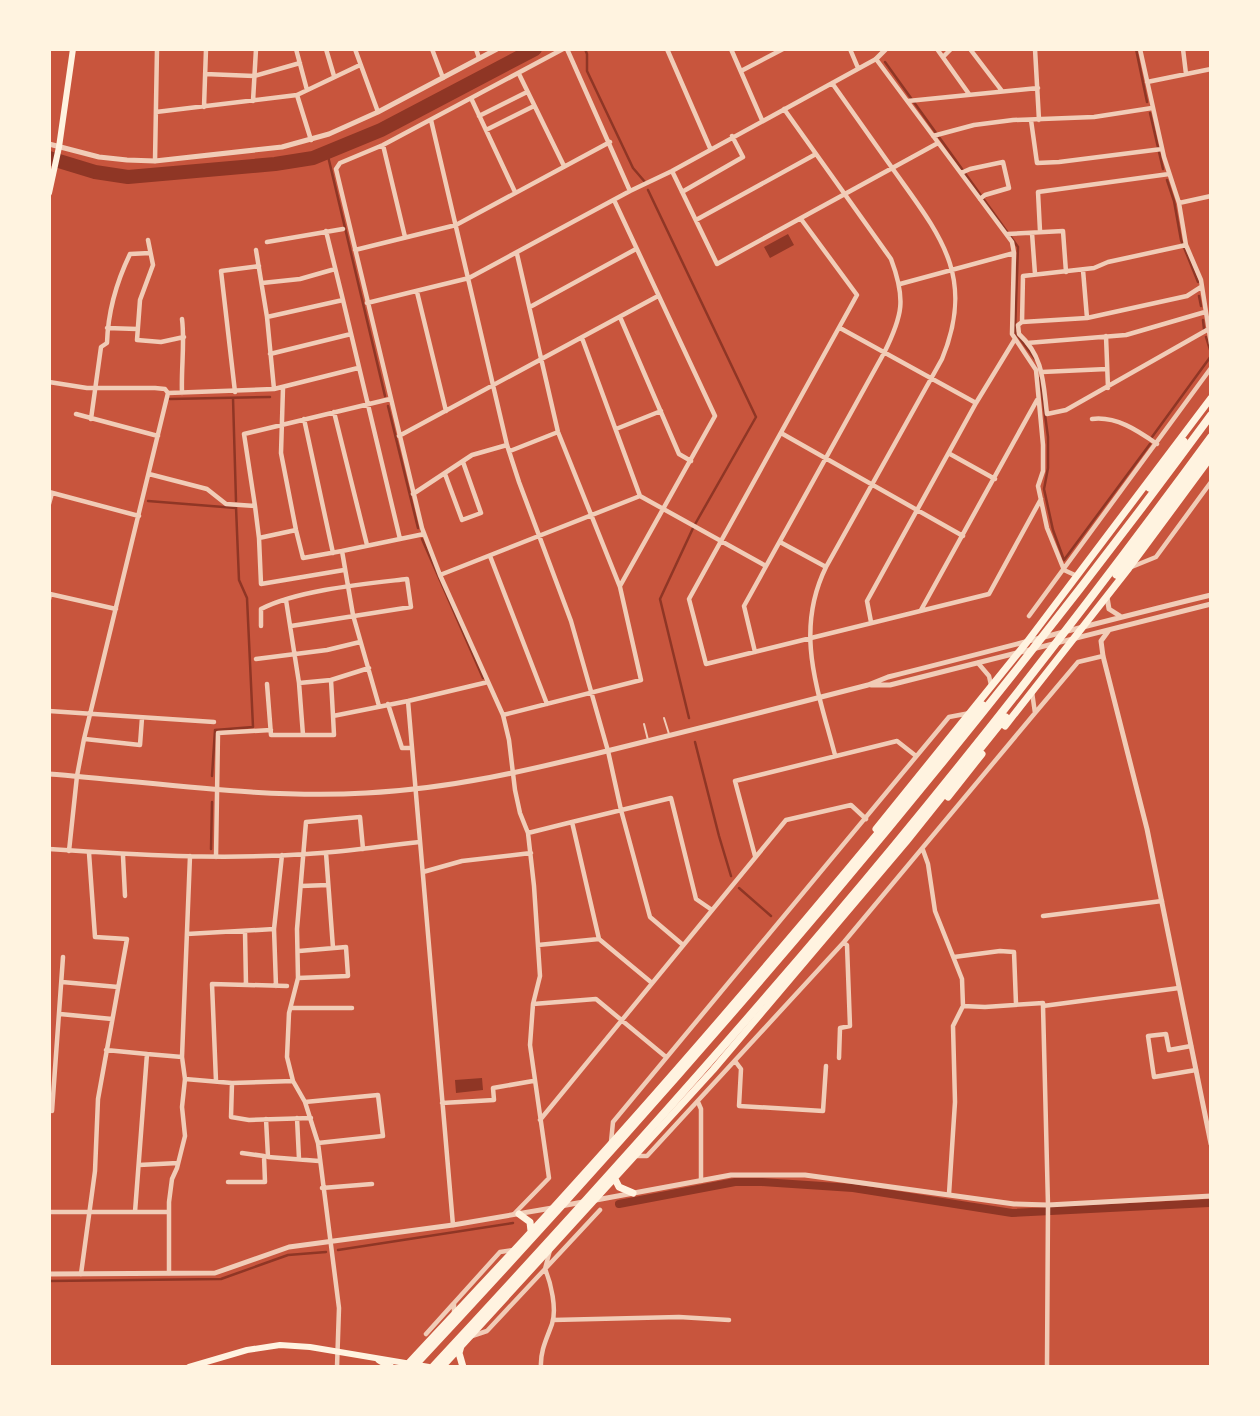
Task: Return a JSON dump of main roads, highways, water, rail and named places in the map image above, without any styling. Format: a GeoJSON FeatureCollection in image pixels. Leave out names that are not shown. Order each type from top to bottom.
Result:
{"type":"FeatureCollection","features":[{"type":"Feature","properties":{"kind":"highway"},"geometry":{"type":"LineString","coordinates":[[782,948],[1027,642],[1211,398]]}},
{"type":"Feature","properties":{"kind":"highway"},"geometry":{"type":"LineString","coordinates":[[1094,561],[1211,404]]}},
{"type":"Feature","properties":{"kind":"highway"},"geometry":{"type":"LineString","coordinates":[[409,1365],[679,1077],[874,848],[988,708],[1211,415]]}},
{"type":"Feature","properties":{"kind":"highway"},"geometry":{"type":"LineString","coordinates":[[431,1367],[710,1063],[877,866],[1000,715],[1211,436]]}},
{"type":"Feature","properties":{"kind":"highway"},"geometry":{"type":"LineString","coordinates":[[1116,575],[1211,447]]}},
{"type":"Feature","properties":{"kind":"highway"},"geometry":{"type":"LineString","coordinates":[[442,1367],[637,1156],[904,852],[1129,568],[1211,457]]}},
{"type":"Feature","properties":{"kind":"highway"},"geometry":{"type":"LineString","coordinates":[[409,1365],[554,1208],[782,948],[983,705]]}},
{"type":"Feature","properties":{"kind":"highway"},"geometry":{"type":"LineString","coordinates":[[800,969],[1006,717]]}},
{"type":"Feature","properties":{"kind":"highway"},"geometry":{"type":"LineString","coordinates":[[615,1179],[619,1187],[633,1193]]}},
{"type":"Feature","properties":{"kind":"highway"},"geometry":{"type":"LineString","coordinates":[[516,1214],[530,1222],[531,1232]]}},
{"type":"Feature","properties":{"kind":"highway"},"geometry":{"type":"LineString","coordinates":[[461,1346],[459,1353],[463,1367]]}},
{"type":"Feature","properties":{"kind":"highway"},"geometry":{"type":"LineString","coordinates":[[379,1360],[391,1367]]}},
{"type":"Feature","properties":{"kind":"main road"},"geometry":{"type":"LineString","coordinates":[[49,193],[58,150],[72,49]]}},
{"type":"Feature","properties":{"kind":"main road"},"geometry":{"type":"LineString","coordinates":[[189,1367],[271,1345],[291,1345],[431,1367]]}},
{"type":"Feature","properties":{"kind":"waterway"},"geometry":{"type":"LineString","coordinates":[[49,158],[95,172],[128,177],[313,158],[381,130],[535,49]]}},
{"type":"Feature","properties":{"kind":"waterway"},"geometry":{"type":"LineString","coordinates":[[585,49],[587,71],[633,168],[645,182]]}},
{"type":"Feature","properties":{"kind":"waterway"},"geometry":{"type":"LineString","coordinates":[[1136,49],[1147,102]]}},
{"type":"Feature","properties":{"kind":"waterway"},"geometry":{"type":"LineString","coordinates":[[885,62],[1018,247],[1015,332],[1035,359]]}},
{"type":"Feature","properties":{"kind":"waterway"},"geometry":{"type":"LineString","coordinates":[[1150,113],[1163,169]]}},
{"type":"Feature","properties":{"kind":"waterway"},"geometry":{"type":"LineString","coordinates":[[327,152],[385,396]]}},
{"type":"Feature","properties":{"kind":"waterway"},"geometry":{"type":"LineString","coordinates":[[1167,180],[1181,240],[1198,282]]}},
{"type":"Feature","properties":{"kind":"waterway"},"geometry":{"type":"LineString","coordinates":[[648,190],[756,417],[694,526],[660,599],[689,718]]}},
{"type":"Feature","properties":{"kind":"waterway"},"geometry":{"type":"LineString","coordinates":[[1199,296],[1201,306]]}},
{"type":"Feature","properties":{"kind":"waterway"},"geometry":{"type":"LineString","coordinates":[[1203,320],[1204,329]]}},
{"type":"Feature","properties":{"kind":"waterway"},"geometry":{"type":"LineString","coordinates":[[1206,337],[1211,353]]}},
{"type":"Feature","properties":{"kind":"waterway"},"geometry":{"type":"LineString","coordinates":[[1152,437],[1211,356]]}},
{"type":"Feature","properties":{"kind":"waterway"},"geometry":{"type":"LineString","coordinates":[[1040,378],[1048,437],[1048,468],[1044,489],[1053,530],[1064,560],[1150,444]]}},
{"type":"Feature","properties":{"kind":"waterway"},"geometry":{"type":"LineString","coordinates":[[170,399],[270,397]]}},
{"type":"Feature","properties":{"kind":"waterway"},"geometry":{"type":"LineString","coordinates":[[233,398],[236,501]]}},
{"type":"Feature","properties":{"kind":"waterway"},"geometry":{"type":"LineString","coordinates":[[388,406],[418,528]]}},
{"type":"Feature","properties":{"kind":"waterway"},"geometry":{"type":"LineString","coordinates":[[148,501],[236,508]]}},
{"type":"Feature","properties":{"kind":"waterway"},"geometry":{"type":"LineString","coordinates":[[212,776],[215,730],[253,727],[247,598],[239,580],[236,507]]}},
{"type":"Feature","properties":{"kind":"waterway"},"geometry":{"type":"LineString","coordinates":[[422,539],[483,678]]}},
{"type":"Feature","properties":{"kind":"waterway"},"geometry":{"type":"LineString","coordinates":[[695,742],[731,876]]}},
{"type":"Feature","properties":{"kind":"waterway"},"geometry":{"type":"LineString","coordinates":[[211,849],[212,802]]}},
{"type":"Feature","properties":{"kind":"waterway"},"geometry":{"type":"LineString","coordinates":[[739,888],[771,916]]}},
{"type":"Feature","properties":{"kind":"waterway"},"geometry":{"type":"LineString","coordinates":[[619,1204],[735,1182],[853,1188],[1012,1213],[1209,1203]]}},
{"type":"Feature","properties":{"kind":"waterway"},"geometry":{"type":"LineString","coordinates":[[338,1250],[513,1223]]}},
{"type":"Feature","properties":{"kind":"waterway"},"geometry":{"type":"LineString","coordinates":[[49,1281],[221,1279],[288,1255],[326,1252]]}}]}
